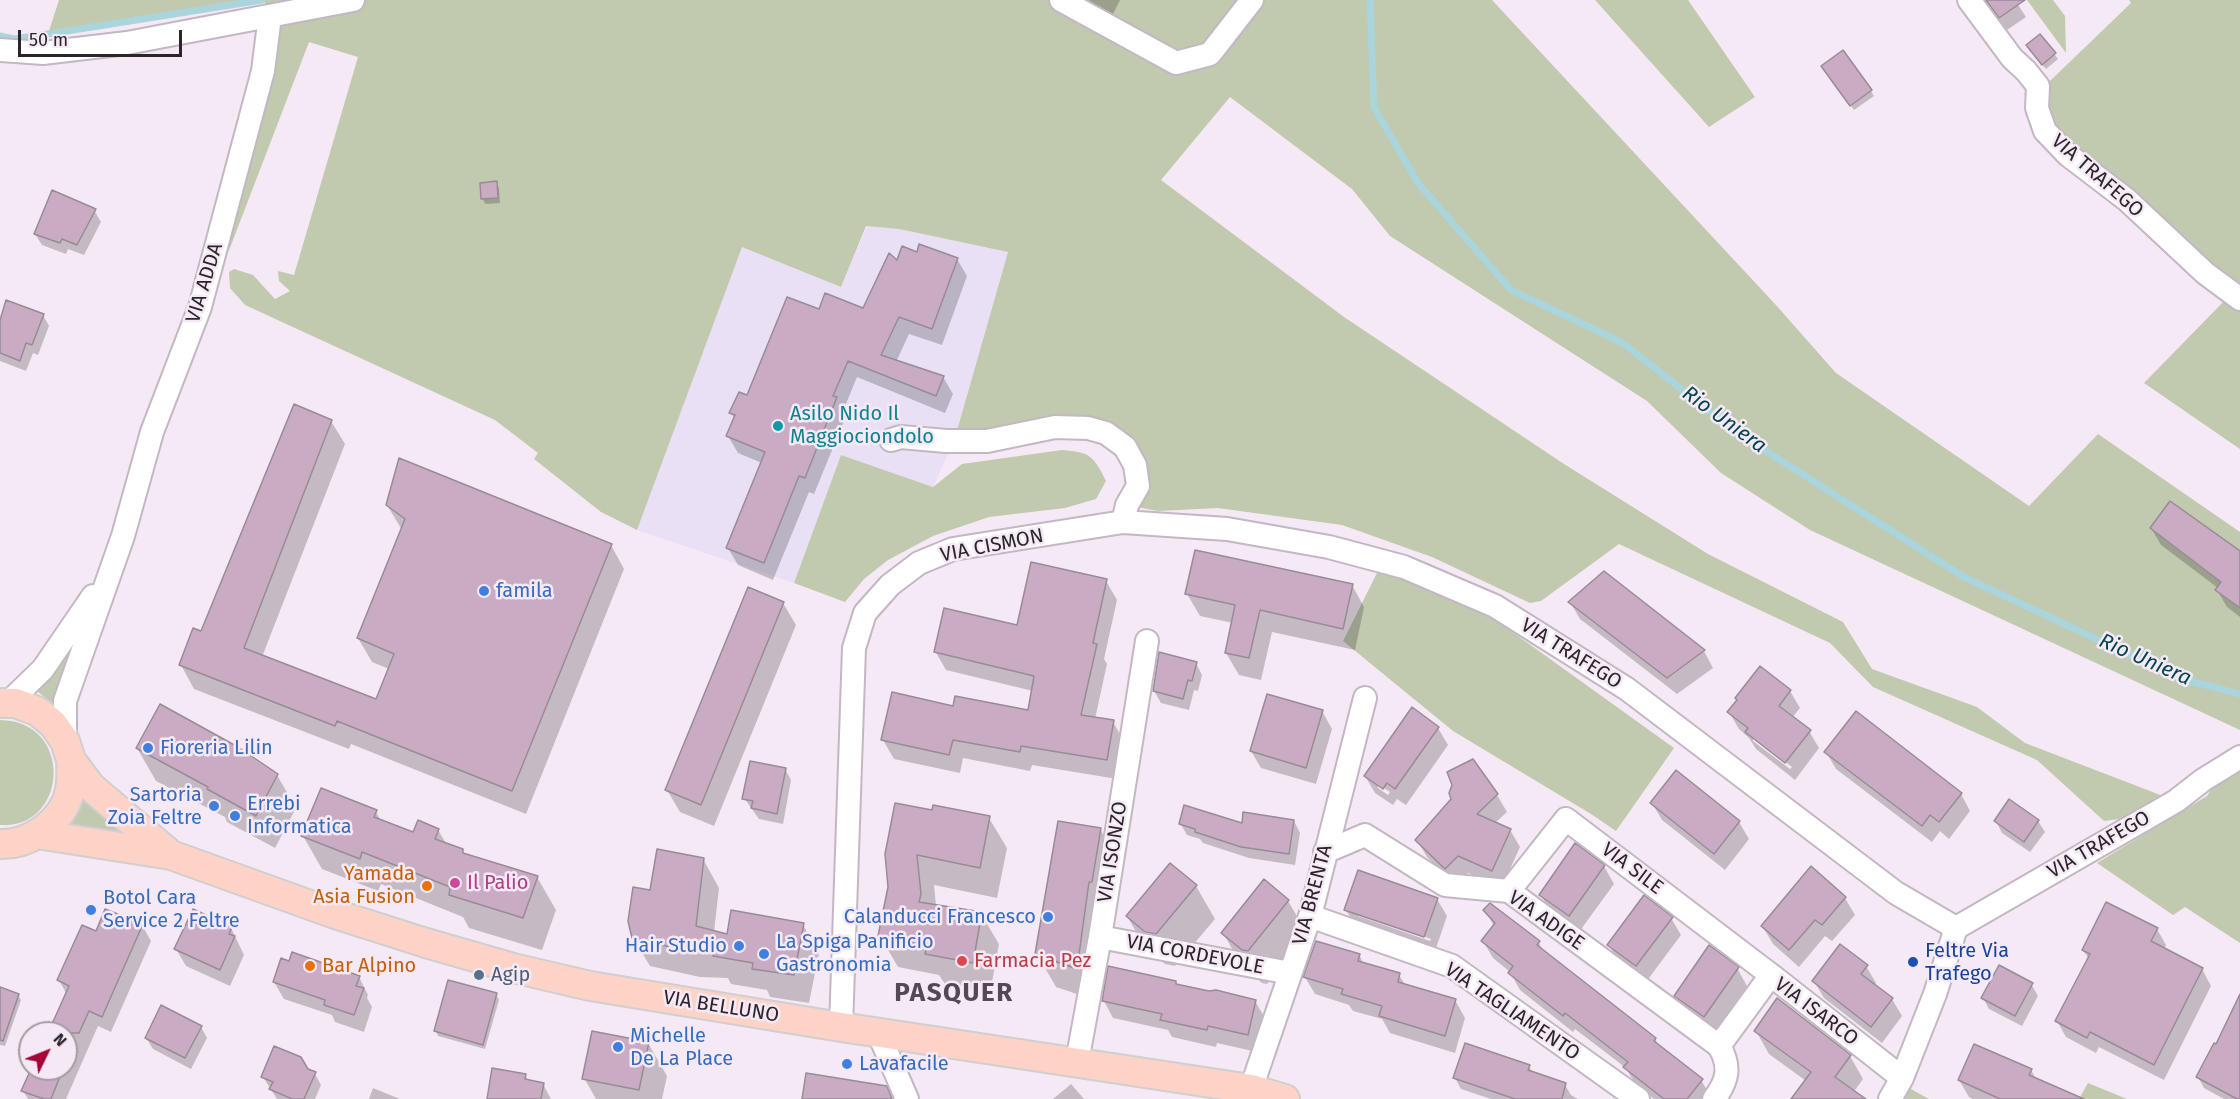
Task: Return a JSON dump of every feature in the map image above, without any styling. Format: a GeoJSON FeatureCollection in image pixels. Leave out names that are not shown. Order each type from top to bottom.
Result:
{"type":"FeatureCollection","features":[{"type":"Feature","properties":{"kind":"main road","name":"VIA BELLUNO"},"geometry":{"type":"LineString","coordinates":[[4,703],[15,703],[37,711],[53,724],[91,787],[171,855]]}},
{"type":"Feature","properties":{"kind":"main road","name":"VIA BELLUNO"},"geometry":{"type":"LineString","coordinates":[[1,844],[21,841],[38,834],[54,821],[66,803],[72,782],[68,751]]}},
{"type":"Feature","properties":{"kind":"main road","name":"VIA BELLUNO"},"geometry":{"type":"LineString","coordinates":[[38,834],[171,855],[335,914],[513,968],[590,986],[841,1027],[1251,1089],[1286,1099]]}},
{"type":"Feature","properties":{"kind":"street"},"geometry":{"type":"LineString","coordinates":[[0,50],[43,53],[127,43],[353,0]]}},
{"type":"Feature","properties":{"kind":"street"},"geometry":{"type":"LineString","coordinates":[[1061,0],[1176,63],[1210,54],[1252,0]]}},
{"type":"Feature","properties":{"kind":"street","name":"VIA TRAFEGO"},"geometry":{"type":"LineString","coordinates":[[1969,0],[2012,58],[2038,86],[2037,108],[2045,131],[2068,155],[2127,200],[2205,273],[2240,299]]}},
{"type":"Feature","properties":{"kind":"street","name":"VIA ADDA"},"geometry":{"type":"LineString","coordinates":[[68,751],[64,701],[120,544],[152,432],[200,307],[264,71],[270,16]]}},
{"type":"Feature","properties":{"kind":"street"},"geometry":{"type":"LineString","coordinates":[[891,440],[901,437],[946,441],[987,441],[1055,427],[1088,428],[1106,433],[1125,447],[1135,465],[1138,486],[1127,505],[1123,522]]}},
{"type":"Feature","properties":{"kind":"street","name":"VIA TRAFEGO"},"geometry":{"type":"LineString","coordinates":[[1123,522],[1227,529],[1329,547],[1404,567],[1494,606],[1627,689],[1896,893],[1956,928],[2176,801],[2203,780],[2240,757]]}},
{"type":"Feature","properties":{"kind":"street","name":"VIA CISMON"},"geometry":{"type":"LineString","coordinates":[[841,1027],[854,648],[865,613],[890,585],[919,562],[953,549],[1123,522]]}},
{"type":"Feature","properties":{"kind":"street","name":"VIA ADDA"},"geometry":{"type":"LineString","coordinates":[[4,703],[30,684],[58,650],[89,603],[120,544]]}},
{"type":"Feature","properties":{"kind":"street","name":"VIA ISONZO"},"geometry":{"type":"LineString","coordinates":[[1077,1062],[1100,937],[1148,641]]}},
{"type":"Feature","properties":{"kind":"street","name":"VIA BRENTA"},"geometry":{"type":"LineString","coordinates":[[1251,1089],[1310,916],[1365,698]]}},
{"type":"Feature","properties":{"kind":"street","name":"VIA SILE"},"geometry":{"type":"LineString","coordinates":[[1509,891],[1566,819],[1771,975]]}},
{"type":"Feature","properties":{"kind":"street","name":"VIA ADIGE"},"geometry":{"type":"LineString","coordinates":[[1325,852],[1365,835],[1446,885],[1509,891],[1719,1046]]}},
{"type":"Feature","properties":{"kind":"street","name":"VIA TAGLIAMENTO"},"geometry":{"type":"LineString","coordinates":[[1310,916],[1452,966],[1638,1099]]}},
{"type":"Feature","properties":{"kind":"street"},"geometry":{"type":"LineString","coordinates":[[1890,1099],[1902,1078],[1935,994],[1956,928]]}},
{"type":"Feature","properties":{"kind":"street","name":"VIA CORDEVOLE"},"geometry":{"type":"LineString","coordinates":[[1100,937],[1290,973]]}},
{"type":"Feature","properties":{"kind":"street","name":"VIA ISARCO"},"geometry":{"type":"LineString","coordinates":[[1719,1046],[1771,975],[1902,1078]]}},
{"type":"Feature","properties":{"kind":"street"},"geometry":{"type":"LineString","coordinates":[[878,1032],[907,1099]]}},
{"type":"Feature","properties":{"kind":"street"},"geometry":{"type":"LineString","coordinates":[[1714,1099],[1724,1086],[1727,1076],[1728,1065],[1719,1046]]}},
{"type":"Feature","properties":{"kind":"shaded area"},"geometry":{"type":"Polygon","coordinates":[[[867,226],[899,229],[1008,252],[954,441],[933,487],[841,455],[794,583],[637,530],[742,246],[841,287],[867,226]]]}},
{"type":"Feature","properties":{"kind":"green space"},"geometry":{"type":"Polygon","coordinates":[[[59,0],[255,0],[48,34],[59,0]]]}},
{"type":"Feature","properties":{"kind":"green space"},"geometry":{"type":"Polygon","coordinates":[[[264,0],[1492,0],[1775,304],[1836,373],[2029,506],[2098,434],[2240,532],[2240,730],[1810,530],[1721,473],[1647,401],[1390,236],[1352,189],[1230,97],[1161,180],[1344,317],[1564,464],[1708,554],[1843,622],[1872,669],[1977,707],[2025,743],[2176,801],[2149,815],[2104,821],[2037,760],[1873,687],[1830,643],[1619,544],[1541,601],[1530,603],[1432,557],[1342,525],[1218,508],[1158,511],[1127,505],[1138,486],[1106,433],[954,441],[1008,252],[899,229],[866,226],[841,287],[742,247],[637,530],[601,512],[534,459],[538,453],[495,420],[245,305],[230,288],[229,272],[234,269],[253,275],[275,299],[290,291],[279,281],[278,271],[294,275],[358,57],[309,42],[228,253],[263,71],[270,16],[264,0]]]}},
{"type":"Feature","properties":{"kind":"green space"},"geometry":{"type":"Polygon","coordinates":[[[1595,0],[1688,0],[1755,97],[1709,127],[1595,0]]]}},
{"type":"Feature","properties":{"kind":"green space"},"geometry":{"type":"Polygon","coordinates":[[[2027,0],[2053,0],[2065,16],[2066,53],[2027,0]]]}},
{"type":"Feature","properties":{"kind":"green space"},"geometry":{"type":"Polygon","coordinates":[[[2129,0],[2240,0],[2240,449],[2144,383],[2231,294],[2068,155],[2024,94],[2051,80],[2131,3],[2129,0]]]}},
{"type":"Feature","properties":{"kind":"green space"},"geometry":{"type":"Polygon","coordinates":[[[1062,450],[1085,454],[1098,466],[1106,481],[1096,499],[1065,508],[989,517],[933,536],[888,560],[864,579],[845,602],[794,583],[841,455],[933,487],[962,464],[1062,450]]]}},
{"type":"Feature","properties":{"kind":"green space"},"geometry":{"type":"Polygon","coordinates":[[[1380,567],[1486,613],[1674,748],[1616,831],[1453,731],[1343,641],[1380,567]]]}},
{"type":"Feature","properties":{"kind":"green space"},"geometry":{"type":"Polygon","coordinates":[[[66,651],[72,652],[55,705],[34,689],[66,651]]]}},
{"type":"Feature","properties":{"kind":"green space"},"geometry":{"type":"Polygon","coordinates":[[[0,720],[24,725],[41,738],[51,755],[54,775],[50,794],[39,811],[23,822],[0,825],[0,720]]]}},
{"type":"Feature","properties":{"kind":"green space"},"geometry":{"type":"Polygon","coordinates":[[[2240,769],[2240,943],[2185,907],[2173,915],[2097,863],[2207,796],[2216,782],[2240,769]]]}},
{"type":"Feature","properties":{"kind":"green space"},"geometry":{"type":"Polygon","coordinates":[[[80,784],[114,816],[128,840],[55,829],[80,784]]]}},
{"type":"Feature","properties":{"kind":"green space"},"geometry":{"type":"Polygon","coordinates":[[[1900,1083],[1929,1099],[1893,1099],[1900,1083]]]}},
{"type":"Feature","properties":{"kind":"green space"},"geometry":{"type":"Polygon","coordinates":[[[2088,1083],[2127,1099],[2079,1099],[2088,1083]]]}},
{"type":"Feature","properties":{"kind":"building"},"geometry":{"type":"Polygon","coordinates":[[[1986,0],[2025,0],[1999,18],[1986,0]]]}},
{"type":"Feature","properties":{"kind":"building"},"geometry":{"type":"Polygon","coordinates":[[[2040,34],[2056,53],[2042,65],[2026,45],[2040,34]]]}},
{"type":"Feature","properties":{"kind":"building"},"geometry":{"type":"Polygon","coordinates":[[[1843,50],[1872,90],[1850,106],[1821,66],[1843,50]]]}},
{"type":"Feature","properties":{"kind":"building"},"geometry":{"type":"Polygon","coordinates":[[[497,181],[498,198],[481,199],[480,183],[497,181]]]}},
{"type":"Feature","properties":{"kind":"building"},"geometry":{"type":"Polygon","coordinates":[[[52,190],[96,209],[77,245],[62,239],[60,243],[34,234],[52,190]]]}},
{"type":"Feature","properties":{"kind":"building","name":"Asilo Nido Il Maggiociondolo"},"geometry":{"type":"Polygon","coordinates":[[[919,244],[958,258],[932,329],[899,317],[881,355],[944,376],[936,396],[848,361],[833,396],[837,397],[805,478],[799,476],[764,563],[726,548],[765,452],[726,436],[735,415],[729,413],[739,392],[747,395],[787,297],[819,309],[825,293],[863,308],[889,253],[897,260],[902,246],[917,252],[919,244]]]}},
{"type":"Feature","properties":{"kind":"building"},"geometry":{"type":"Polygon","coordinates":[[[6,300],[44,314],[32,345],[26,343],[20,361],[0,353],[0,320],[6,300]]]}},
{"type":"Feature","properties":{"kind":"building","name":"famila"},"geometry":{"type":"Polygon","coordinates":[[[294,404],[332,420],[244,648],[376,699],[394,654],[357,638],[405,519],[386,505],[399,458],[612,544],[512,791],[337,721],[335,726],[179,665],[193,628],[201,631],[294,404]]]}},
{"type":"Feature","properties":{"kind":"building"},"geometry":{"type":"Polygon","coordinates":[[[2170,501],[2240,551],[2240,608],[2215,590],[2221,582],[2150,528],[2170,501]]]}},
{"type":"Feature","properties":{"kind":"building"},"geometry":{"type":"Polygon","coordinates":[[[1195,550],[1353,584],[1343,629],[1260,610],[1249,658],[1225,653],[1235,605],[1185,594],[1195,550]]]}},
{"type":"Feature","properties":{"kind":"building"},"geometry":{"type":"Polygon","coordinates":[[[1031,562],[1107,579],[1093,643],[1097,644],[1081,715],[1114,720],[1107,760],[1021,746],[1020,752],[953,740],[949,755],[881,740],[892,692],[953,706],[955,696],[1028,710],[1034,676],[934,652],[944,608],[1017,625],[1031,562]]]}},
{"type":"Feature","properties":{"kind":"building"},"geometry":{"type":"Polygon","coordinates":[[[1604,571],[1705,650],[1667,678],[1568,602],[1604,571]]]}},
{"type":"Feature","properties":{"kind":"building"},"geometry":{"type":"Polygon","coordinates":[[[748,587],[784,602],[701,805],[665,790],[748,587]]]}},
{"type":"Feature","properties":{"kind":"building"},"geometry":{"type":"Polygon","coordinates":[[[1159,652],[1197,662],[1192,681],[1188,680],[1183,699],[1153,691],[1159,652]]]}},
{"type":"Feature","properties":{"kind":"building"},"geometry":{"type":"Polygon","coordinates":[[[1760,666],[1791,690],[1779,706],[1811,730],[1785,763],[1745,732],[1748,728],[1727,712],[1760,666]]]}},
{"type":"Feature","properties":{"kind":"building"},"geometry":{"type":"Polygon","coordinates":[[[1267,694],[1323,710],[1306,768],[1250,751],[1267,694]]]}},
{"type":"Feature","properties":{"kind":"building"},"geometry":{"type":"Polygon","coordinates":[[[160,704],[238,747],[278,774],[256,816],[136,748],[160,704]]]}},
{"type":"Feature","properties":{"kind":"building"},"geometry":{"type":"Polygon","coordinates":[[[1412,707],[1439,727],[1395,789],[1387,783],[1383,789],[1364,776],[1412,707]]]}},
{"type":"Feature","properties":{"kind":"building"},"geometry":{"type":"Polygon","coordinates":[[[1856,711],[1962,793],[1939,822],[1930,815],[1922,826],[1824,752],[1856,711]]]}},
{"type":"Feature","properties":{"kind":"building"},"geometry":{"type":"Polygon","coordinates":[[[1473,759],[1498,794],[1477,814],[1511,829],[1492,871],[1458,856],[1445,869],[1415,840],[1451,799],[1449,793],[1452,785],[1447,772],[1473,759]]]}},
{"type":"Feature","properties":{"kind":"building"},"geometry":{"type":"Polygon","coordinates":[[[750,761],[786,768],[777,814],[751,808],[753,801],[742,799],[750,761]]]}},
{"type":"Feature","properties":{"kind":"building"},"geometry":{"type":"Polygon","coordinates":[[[1676,770],[1740,821],[1714,854],[1650,803],[1676,770]]]}},
{"type":"Feature","properties":{"kind":"building","name":"Il Palio"},"geometry":{"type":"Polygon","coordinates":[[[321,788],[377,810],[374,817],[413,832],[418,820],[439,829],[435,839],[463,849],[463,853],[538,876],[523,918],[449,895],[450,887],[362,852],[360,859],[301,836],[321,788]]]}},
{"type":"Feature","properties":{"kind":"building"},"geometry":{"type":"Polygon","coordinates":[[[2009,799],[2039,820],[2024,842],[1994,821],[2009,799]]]}},
{"type":"Feature","properties":{"kind":"building"},"geometry":{"type":"Polygon","coordinates":[[[895,803],[932,810],[933,805],[990,816],[980,868],[917,855],[921,894],[919,902],[982,912],[973,963],[925,954],[927,946],[878,936],[888,887],[885,854],[895,803]]]}},
{"type":"Feature","properties":{"kind":"building"},"geometry":{"type":"Polygon","coordinates":[[[1184,805],[1242,823],[1243,812],[1294,820],[1289,854],[1241,847],[1195,832],[1195,829],[1179,824],[1184,805]]]}},
{"type":"Feature","properties":{"kind":"building"},"geometry":{"type":"Polygon","coordinates":[[[1058,821],[1101,828],[1092,882],[1089,882],[1077,969],[1035,954],[1058,821]]]}},
{"type":"Feature","properties":{"kind":"building"},"geometry":{"type":"Polygon","coordinates":[[[1575,843],[1605,865],[1569,916],[1539,895],[1575,843]]]}},
{"type":"Feature","properties":{"kind":"building"},"geometry":{"type":"Polygon","coordinates":[[[657,849],[704,858],[696,926],[727,934],[731,910],[804,923],[794,975],[752,969],[753,963],[713,956],[714,951],[683,950],[632,938],[628,921],[633,887],[650,890],[657,849]]]}},
{"type":"Feature","properties":{"kind":"building"},"geometry":{"type":"Polygon","coordinates":[[[1170,863],[1197,885],[1156,934],[1145,932],[1126,916],[1170,863]]]}},
{"type":"Feature","properties":{"kind":"building"},"geometry":{"type":"Polygon","coordinates":[[[1811,866],[1846,897],[1822,925],[1815,920],[1789,950],[1761,926],[1811,866]]]}},
{"type":"Feature","properties":{"kind":"building"},"geometry":{"type":"Polygon","coordinates":[[[1358,870],[1438,898],[1424,937],[1344,910],[1358,870]]]}},
{"type":"Feature","properties":{"kind":"building"},"geometry":{"type":"Polygon","coordinates":[[[1264,879],[1289,900],[1248,951],[1242,950],[1221,933],[1264,879]]]}},
{"type":"Feature","properties":{"kind":"building"},"geometry":{"type":"Polygon","coordinates":[[[1644,895],[1673,917],[1636,966],[1607,945],[1644,895]]]}},
{"type":"Feature","properties":{"kind":"building"},"geometry":{"type":"Polygon","coordinates":[[[2106,902],[2158,928],[2151,941],[2203,968],[2154,1065],[2090,1032],[2087,1038],[2055,1021],[2090,954],[2082,950],[2106,902]]]}},
{"type":"Feature","properties":{"kind":"building"},"geometry":{"type":"Polygon","coordinates":[[[1490,903],[1540,941],[1537,945],[1656,1038],[1654,1041],[1703,1079],[1687,1099],[1664,1099],[1623,1067],[1628,1062],[1565,1013],[1563,1016],[1508,973],[1513,966],[1481,941],[1495,923],[1483,910],[1490,903]]]}},
{"type":"Feature","properties":{"kind":"building"},"geometry":{"type":"Polygon","coordinates":[[[105,909],[143,924],[102,1017],[89,1011],[78,1033],[78,1021],[53,1021],[69,986],[57,980],[82,925],[96,931],[105,909]]]}},
{"type":"Feature","properties":{"kind":"building"},"geometry":{"type":"Polygon","coordinates":[[[193,909],[232,927],[229,934],[235,936],[220,970],[174,949],[193,909]]]}},
{"type":"Feature","properties":{"kind":"building"},"geometry":{"type":"Polygon","coordinates":[[[1316,941],[1360,954],[1358,961],[1400,973],[1398,982],[1456,999],[1445,1036],[1379,1016],[1382,1006],[1341,994],[1343,989],[1303,977],[1316,941]]]}},
{"type":"Feature","properties":{"kind":"building"},"geometry":{"type":"Polygon","coordinates":[[[1840,944],[1868,965],[1861,974],[1893,998],[1871,1027],[1812,981],[1840,944]]]}},
{"type":"Feature","properties":{"kind":"building"},"geometry":{"type":"Polygon","coordinates":[[[1709,945],[1739,967],[1704,1017],[1674,996],[1709,945]]]}},
{"type":"Feature","properties":{"kind":"building"},"geometry":{"type":"Polygon","coordinates":[[[292,952],[360,976],[356,986],[364,988],[354,1015],[324,1005],[325,1000],[273,982],[281,958],[289,961],[292,952]]]}},
{"type":"Feature","properties":{"kind":"building"},"geometry":{"type":"Polygon","coordinates":[[[1999,965],[2033,983],[2015,1016],[1981,998],[1999,965]]]}},
{"type":"Feature","properties":{"kind":"building"},"geometry":{"type":"Polygon","coordinates":[[[1108,966],[1176,981],[1176,984],[1209,991],[1216,990],[1256,1000],[1248,1035],[1208,1026],[1207,1030],[1160,1020],[1162,1014],[1102,1001],[1108,966]]]}},
{"type":"Feature","properties":{"kind":"building"},"geometry":{"type":"Polygon","coordinates":[[[448,980],[497,993],[483,1045],[434,1031],[448,980]]]}},
{"type":"Feature","properties":{"kind":"building"},"geometry":{"type":"Polygon","coordinates":[[[0,987],[19,994],[3,1041],[0,1040],[0,987]]]}},
{"type":"Feature","properties":{"kind":"building"},"geometry":{"type":"Polygon","coordinates":[[[2240,994],[2240,1099],[2237,1099],[2196,1077],[2214,1043],[2216,1044],[2240,994]]]}},
{"type":"Feature","properties":{"kind":"building"},"geometry":{"type":"Polygon","coordinates":[[[1777,998],[1851,1055],[1835,1077],[1866,1099],[1791,1099],[1811,1072],[1754,1031],[1777,998]]]}},
{"type":"Feature","properties":{"kind":"building"},"geometry":{"type":"Polygon","coordinates":[[[161,1005],[202,1026],[185,1058],[145,1038],[161,1005]]]}},
{"type":"Feature","properties":{"kind":"building"},"geometry":{"type":"Polygon","coordinates":[[[592,1031],[649,1042],[639,1090],[582,1079],[592,1031]]]}},
{"type":"Feature","properties":{"kind":"building"},"geometry":{"type":"Polygon","coordinates":[[[1465,1043],[1530,1065],[1528,1070],[1566,1083],[1562,1099],[1515,1099],[1453,1078],[1465,1043]]]}},
{"type":"Feature","properties":{"kind":"building"},"geometry":{"type":"Polygon","coordinates":[[[1974,1044],[2032,1069],[2029,1075],[2084,1099],[2000,1099],[1958,1080],[1974,1044]]]}},
{"type":"Feature","properties":{"kind":"building"},"geometry":{"type":"Polygon","coordinates":[[[274,1046],[301,1057],[308,1069],[316,1072],[304,1099],[292,1099],[269,1089],[273,1082],[261,1077],[274,1046]]]}},
{"type":"Feature","properties":{"kind":"building"},"geometry":{"type":"Polygon","coordinates":[[[492,1068],[526,1074],[525,1079],[544,1083],[541,1099],[487,1099],[492,1068]]]}},
{"type":"Feature","properties":{"kind":"building"},"geometry":{"type":"Polygon","coordinates":[[[806,1073],[887,1086],[892,1099],[802,1099],[806,1073]]]}},
{"type":"Feature","properties":{"kind":"building"},"geometry":{"type":"Polygon","coordinates":[[[26,1081],[58,1081],[51,1099],[44,1099],[21,1091],[26,1081]]]}},
{"type":"Feature","properties":{"kind":"waterway","name":"Rio Uniera"},"geometry":{"type":"LineString","coordinates":[[0,36],[14,39],[262,0]]}},
{"type":"Feature","properties":{"kind":"waterway","name":"Rio Uniera"},"geometry":{"type":"LineString","coordinates":[[1370,0],[1374,107],[1418,183],[1511,290],[1623,343],[1733,430],[1964,577],[2182,679],[2240,694]]}},
{"type":"Feature","properties":{"kind":"place","name":"Asilo Nido Il Maggiociondolo"},"geometry":{"type":"Point","coordinates":[778,426]}},
{"type":"Feature","properties":{"kind":"place","name":"famila"},"geometry":{"type":"Point","coordinates":[484,591]}},
{"type":"Feature","properties":{"kind":"place","name":"Fioreria Lilin"},"geometry":{"type":"Point","coordinates":[148,748]}},
{"type":"Feature","properties":{"kind":"place","name":"Sartoria Zoia Feltre"},"geometry":{"type":"Point","coordinates":[214,806]}},
{"type":"Feature","properties":{"kind":"place","name":"Errebi Informatica"},"geometry":{"type":"Point","coordinates":[235,816]}},
{"type":"Feature","properties":{"kind":"place","name":"Il Palio"},"geometry":{"type":"Point","coordinates":[455,883]}},
{"type":"Feature","properties":{"kind":"place","name":"Yamada Asia Fusion"},"geometry":{"type":"Point","coordinates":[427,886]}},
{"type":"Feature","properties":{"kind":"place","name":"Botol Cara Service 2 Feltre"},"geometry":{"type":"Point","coordinates":[91,910]}},
{"type":"Feature","properties":{"kind":"place","name":"Calanducci Francesco"},"geometry":{"type":"Point","coordinates":[1048,917]}},
{"type":"Feature","properties":{"kind":"place","name":"Hair Studio"},"geometry":{"type":"Point","coordinates":[739,946]}},
{"type":"Feature","properties":{"kind":"place","name":"La Spiga Panificio Gastronomia"},"geometry":{"type":"Point","coordinates":[764,954]}},
{"type":"Feature","properties":{"kind":"place","name":"Farmacia Pez"},"geometry":{"type":"Point","coordinates":[962,961]}},
{"type":"Feature","properties":{"kind":"place","name":"Feltre Via Trafego"},"geometry":{"type":"Point","coordinates":[1913,962]}},
{"type":"Feature","properties":{"kind":"place","name":"Bar Alpino"},"geometry":{"type":"Point","coordinates":[310,966]}},
{"type":"Feature","properties":{"kind":"place","name":"Agip"},"geometry":{"type":"Point","coordinates":[479,975]}},
{"type":"Feature","properties":{"kind":"place","name":"Michelle De La Place"},"geometry":{"type":"Point","coordinates":[618,1047]}},
{"type":"Feature","properties":{"kind":"place","name":"Lavafacile"},"geometry":{"type":"Point","coordinates":[847,1064]}},
{"type":"Feature","properties":{"kind":"district","name":"PASQUER"},"geometry":{"type":"Point","coordinates":[954,994]}}]}
